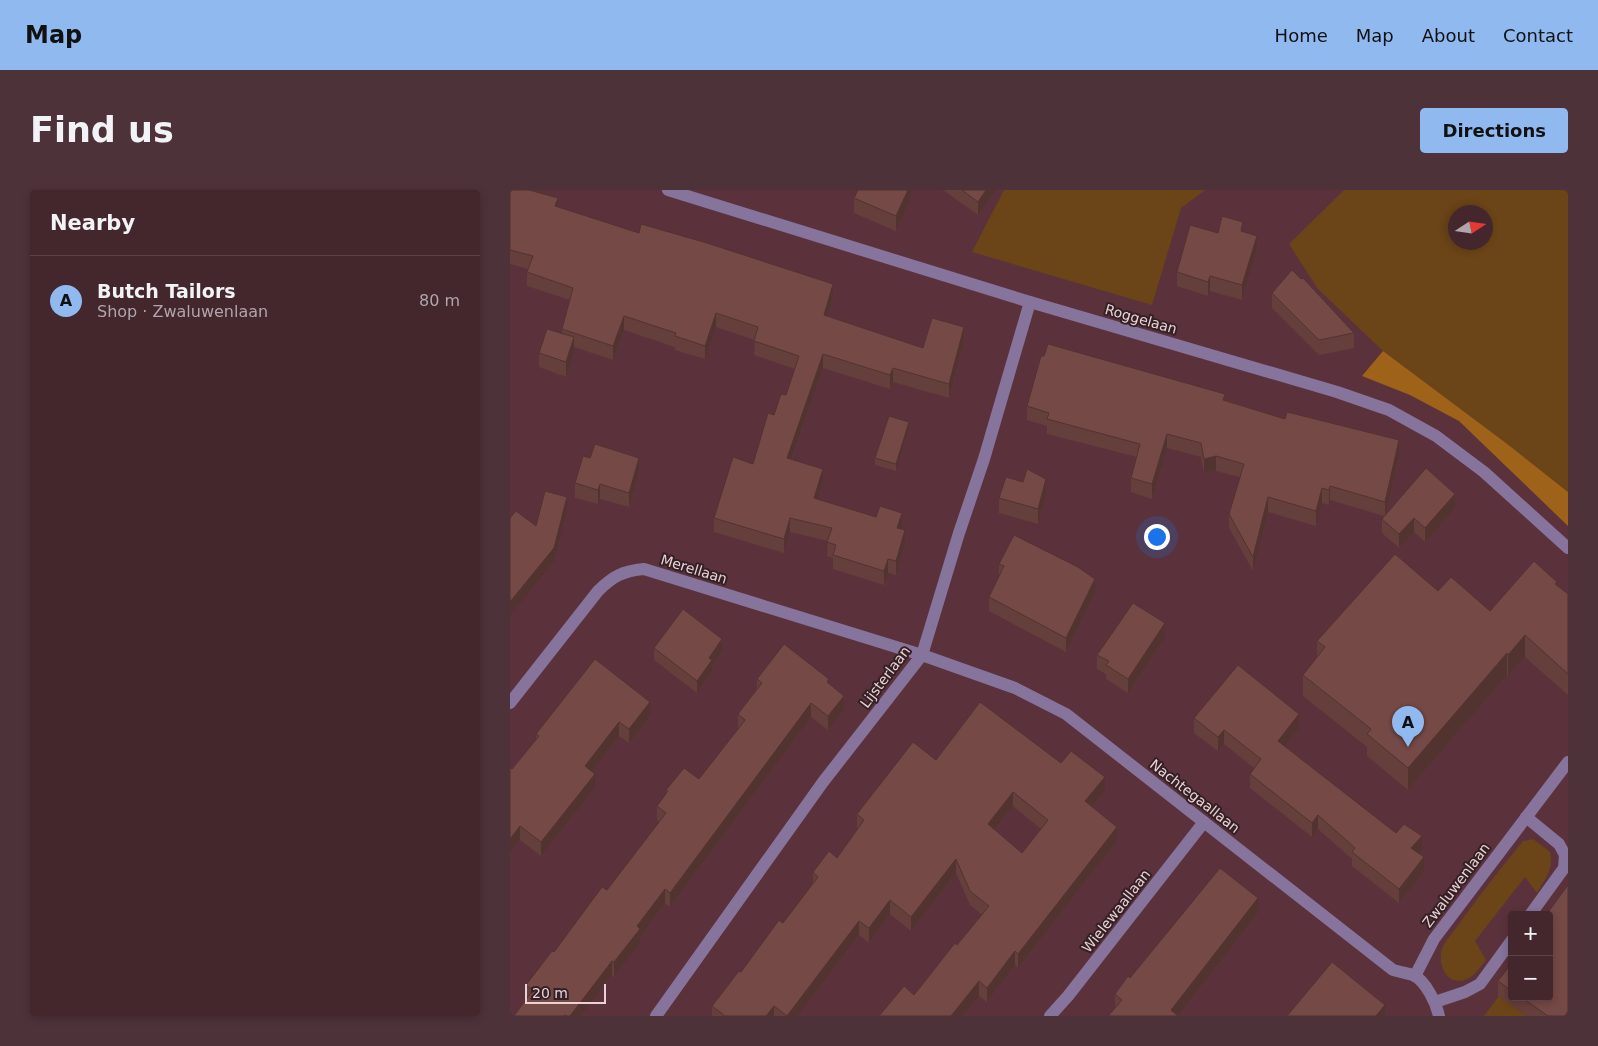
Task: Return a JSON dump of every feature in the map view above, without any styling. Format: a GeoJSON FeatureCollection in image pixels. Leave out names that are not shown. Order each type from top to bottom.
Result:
{"type":"FeatureCollection","features":[{"type":"Feature","properties":{"kind":"street","name":"Roggelaan"},"geometry":{"type":"LineString","coordinates":[[668,190],[1030,302],[1337,392],[1389,410],[1436,436],[1484,472],[1568,548]]}},
{"type":"Feature","properties":{"kind":"street","name":"Lijsterlaan"},"geometry":{"type":"LineString","coordinates":[[656,1016],[823,782],[922,655],[959,533],[984,459],[1030,302]]}},
{"type":"Feature","properties":{"kind":"street","name":"Merellaan"},"geometry":{"type":"LineString","coordinates":[[510,703],[598,591],[611,578],[629,570],[644,569],[922,655]]}},
{"type":"Feature","properties":{"kind":"street","name":"Nachtegaallaan"},"geometry":{"type":"LineString","coordinates":[[922,655],[1015,688],[1066,714],[1393,970],[1415,976],[1432,996]]}},
{"type":"Feature","properties":{"kind":"street","name":"Zwaluwenlaan"},"geometry":{"type":"LineString","coordinates":[[1415,976],[1434,939],[1568,762]]}},
{"type":"Feature","properties":{"kind":"street"},"geometry":{"type":"LineString","coordinates":[[1526,817],[1560,844],[1565,855],[1564,868],[1533,911]]}},
{"type":"Feature","properties":{"kind":"street","name":"Wielewaallaan"},"geometry":{"type":"LineString","coordinates":[[1050,1016],[1068,996],[1204,822]]}},
{"type":"Feature","properties":{"kind":"street"},"geometry":{"type":"LineString","coordinates":[[1439,1016],[1432,996],[1466,992],[1480,984],[1508,946]]}},
{"type":"Feature","properties":{"kind":"shaded area"},"geometry":{"type":"Polygon","coordinates":[[[1004,190],[1205,190],[1181,208],[1152,305],[972,252],[1004,190]]]}},
{"type":"Feature","properties":{"kind":"shaded area"},"geometry":{"type":"Polygon","coordinates":[[[1344,190],[1568,190],[1568,492],[1383,351],[1318,289],[1289,244],[1344,190]]]}},
{"type":"Feature","properties":{"kind":"shaded area"},"geometry":{"type":"Polygon","coordinates":[[[1383,351],[1568,492],[1568,526],[1459,421],[1410,395],[1362,376],[1383,351]]]}},
{"type":"Feature","properties":{"kind":"shaded area"},"geometry":{"type":"Polygon","coordinates":[[[1533,839],[1550,852],[1551,864],[1546,878],[1537,893],[1525,877],[1475,941],[1486,960],[1470,978],[1460,981],[1453,980],[1444,972],[1442,966],[1441,952],[1443,946],[1523,841],[1533,839]]]}},
{"type":"Feature","properties":{"kind":"shaded area"},"geometry":{"type":"Polygon","coordinates":[[[1499,996],[1527,1016],[1484,1016],[1499,996]]]}},
{"type":"Feature","properties":{"kind":"building"},"geometry":{"type":"Polygon","coordinates":[[[510,190],[529,190],[558,198],[555,206],[639,233],[641,224],[707,243],[833,284],[824,315],[923,348],[932,318],[964,327],[949,384],[893,368],[890,375],[823,354],[787,458],[823,469],[814,498],[876,517],[880,506],[902,513],[897,528],[905,530],[896,561],[888,559],[884,571],[833,555],[836,545],[827,542],[832,528],[790,518],[784,539],[714,518],[733,457],[753,464],[768,413],[774,415],[781,394],[786,395],[799,356],[754,341],[758,327],[716,313],[705,346],[675,336],[676,333],[624,316],[613,346],[562,329],[573,288],[527,272],[533,256],[510,250],[510,190]]]}},
{"type":"Feature","properties":{"kind":"building"},"geometry":{"type":"Polygon","coordinates":[[[858,190],[908,190],[896,216],[854,198],[858,190]]]}},
{"type":"Feature","properties":{"kind":"building"},"geometry":{"type":"Polygon","coordinates":[[[962,190],[986,190],[978,202],[962,190]]]}},
{"type":"Feature","properties":{"kind":"building"},"geometry":{"type":"Polygon","coordinates":[[[1222,216],[1243,222],[1241,231],[1257,236],[1242,285],[1210,276],[1208,282],[1177,272],[1190,225],[1218,233],[1222,216]]]}},
{"type":"Feature","properties":{"kind":"building"},"geometry":{"type":"Polygon","coordinates":[[[1292,270],[1301,279],[1303,278],[1354,333],[1319,340],[1272,293],[1292,270]]]}},
{"type":"Feature","properties":{"kind":"building"},"geometry":{"type":"Polygon","coordinates":[[[547,329],[574,337],[566,362],[539,353],[547,329]]]}},
{"type":"Feature","properties":{"kind":"building"},"geometry":{"type":"Polygon","coordinates":[[[1048,344],[1225,394],[1223,400],[1285,419],[1287,412],[1399,440],[1385,502],[1330,486],[1329,490],[1322,488],[1316,511],[1268,497],[1253,557],[1229,514],[1244,464],[1216,456],[1204,459],[1201,443],[1167,434],[1152,484],[1131,478],[1140,444],[1047,419],[1049,413],[1027,406],[1041,356],[1044,356],[1048,344]]]}},
{"type":"Feature","properties":{"kind":"building"},"geometry":{"type":"Polygon","coordinates":[[[889,416],[909,422],[896,464],[875,458],[889,416]]]}},
{"type":"Feature","properties":{"kind":"building"},"geometry":{"type":"Polygon","coordinates":[[[595,444],[639,458],[629,493],[600,484],[598,490],[575,483],[583,456],[590,458],[595,444]]]}},
{"type":"Feature","properties":{"kind":"building"},"geometry":{"type":"Polygon","coordinates":[[[1426,468],[1455,494],[1425,528],[1414,518],[1399,534],[1382,519],[1426,468]]]}},
{"type":"Feature","properties":{"kind":"building"},"geometry":{"type":"Polygon","coordinates":[[[1027,469],[1046,479],[1038,509],[999,498],[1006,477],[1023,482],[1027,469]]]}},
{"type":"Feature","properties":{"kind":"building"},"geometry":{"type":"Polygon","coordinates":[[[545,491],[567,497],[554,548],[510,602],[510,518],[516,511],[536,526],[545,491]]]}},
{"type":"Feature","properties":{"kind":"building"},"geometry":{"type":"Polygon","coordinates":[[[1014,535],[1078,567],[1095,579],[1066,638],[989,597],[1004,566],[999,564],[1014,535]]]}},
{"type":"Feature","properties":{"kind":"building"},"geometry":{"type":"Polygon","coordinates":[[[1395,554],[1438,591],[1451,577],[1490,611],[1534,561],[1557,582],[1555,584],[1568,594],[1568,674],[1525,635],[1508,655],[1507,653],[1408,768],[1367,734],[1371,729],[1303,675],[1325,647],[1317,641],[1395,554]]]}},
{"type":"Feature","properties":{"kind":"building"},"geometry":{"type":"Polygon","coordinates":[[[1133,603],[1165,623],[1128,679],[1106,665],[1109,661],[1097,655],[1133,603]]]}},
{"type":"Feature","properties":{"kind":"building"},"geometry":{"type":"Polygon","coordinates":[[[683,609],[722,639],[709,658],[712,660],[697,681],[654,648],[683,609]]]}},
{"type":"Feature","properties":{"kind":"building"},"geometry":{"type":"Polygon","coordinates":[[[784,644],[829,679],[827,682],[844,696],[828,716],[811,703],[670,893],[665,889],[637,926],[640,929],[614,962],[612,961],[570,1016],[514,1016],[533,990],[526,985],[552,951],[554,952],[602,887],[607,890],[666,813],[657,806],[668,791],[666,790],[684,768],[699,779],[745,720],[738,714],[762,683],[757,679],[784,644]]]}},
{"type":"Feature","properties":{"kind":"building"},"geometry":{"type":"Polygon","coordinates":[[[595,659],[650,702],[629,729],[619,722],[585,766],[595,774],[541,842],[520,826],[510,839],[510,767],[512,769],[539,736],[536,734],[595,659]]]}},
{"type":"Feature","properties":{"kind":"building"},"geometry":{"type":"Polygon","coordinates":[[[1238,665],[1299,714],[1278,741],[1396,833],[1404,824],[1422,836],[1411,848],[1424,857],[1399,889],[1352,852],[1355,848],[1318,815],[1312,823],[1250,774],[1261,759],[1224,730],[1218,737],[1194,718],[1238,665]]]}},
{"type":"Feature","properties":{"kind":"building"},"geometry":{"type":"Polygon","coordinates":[[[980,702],[1061,763],[1071,751],[1105,777],[1085,801],[1117,827],[1018,954],[1015,951],[987,988],[979,981],[951,1016],[879,1016],[904,986],[914,995],[955,943],[957,945],[989,906],[970,891],[956,859],[911,917],[890,900],[869,928],[859,921],[787,1016],[774,1006],[766,1016],[725,1016],[712,1006],[739,971],[741,972],[779,920],[783,923],[818,877],[813,872],[829,851],[837,858],[864,820],[857,814],[913,742],[936,760],[980,702]],[[1013,792],[988,824],[1022,853],[1048,820],[1013,792]]]}},
{"type":"Feature","properties":{"kind":"building"},"geometry":{"type":"Polygon","coordinates":[[[1220,868],[1258,898],[1171,1010],[1178,1016],[1108,1016],[1122,1000],[1115,994],[1128,976],[1130,978],[1220,868]]]}},
{"type":"Feature","properties":{"kind":"building"},"geometry":{"type":"Polygon","coordinates":[[[1568,885],[1568,1011],[1565,1016],[1548,1016],[1527,1001],[1553,1001],[1553,911],[1549,911],[1568,885]]]}},
{"type":"Feature","properties":{"kind":"building"},"geometry":{"type":"Polygon","coordinates":[[[1332,962],[1385,1005],[1376,1016],[1287,1016],[1332,962]]]}},
{"type":"Feature","properties":{"kind":"building"},"geometry":{"type":"Polygon","coordinates":[[[1508,968],[1508,988],[1498,981],[1508,968]]]}},
{"type":"Feature","properties":{"kind":"place","name":"Butch Tailors"},"geometry":{"type":"Point","coordinates":[1408,747]}}]}
